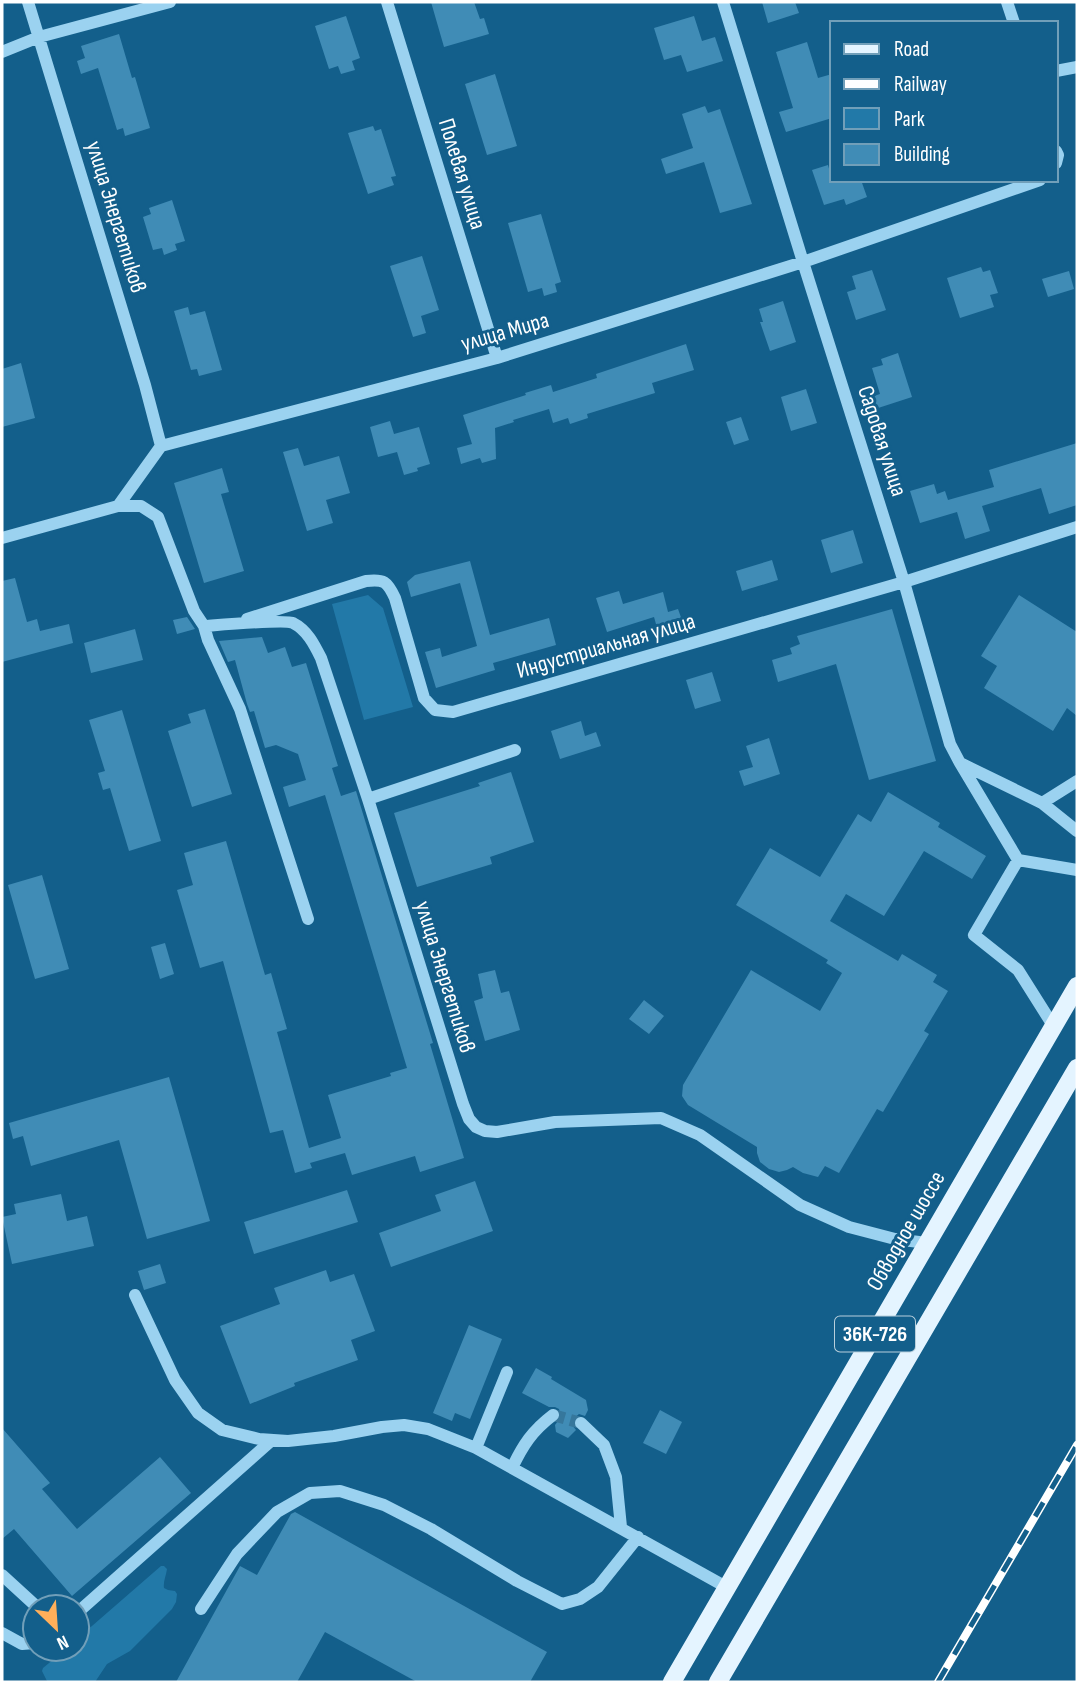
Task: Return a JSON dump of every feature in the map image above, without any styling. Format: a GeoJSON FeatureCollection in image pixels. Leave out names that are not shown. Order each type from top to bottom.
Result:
{"type":"FeatureCollection","features":[{"type":"Feature","properties":{"kind":"main road","name":"Обводное шоссе"},"geometry":{"type":"LineString","coordinates":[[672,1682],[1077,986]]}},
{"type":"Feature","properties":{"kind":"main road","name":"36К-726"},"geometry":{"type":"LineString","coordinates":[[718,1682],[1077,1068]]}},
{"type":"Feature","properties":{"kind":"street","name":"улица Энергетиков"},"geometry":{"type":"LineString","coordinates":[[28,2],[145,385],[161,446]]}},
{"type":"Feature","properties":{"kind":"street"},"geometry":{"type":"LineString","coordinates":[[2,52],[39,37],[170,2]]}},
{"type":"Feature","properties":{"kind":"street","name":"Полевая улица"},"geometry":{"type":"LineString","coordinates":[[387,2],[497,358]]}},
{"type":"Feature","properties":{"kind":"street","name":"Садовая улица"},"geometry":{"type":"LineString","coordinates":[[723,2],[904,582],[950,744],[1018,860]]}},
{"type":"Feature","properties":{"kind":"street"},"geometry":{"type":"LineString","coordinates":[[1009,3],[1014,21]]}},
{"type":"Feature","properties":{"kind":"street"},"geometry":{"type":"LineString","coordinates":[[1058,71],[1077,67]]}},
{"type":"Feature","properties":{"kind":"street","name":"улица Мира"},"geometry":{"type":"LineString","coordinates":[[161,446],[497,358],[803,262],[1034,182]]}},
{"type":"Feature","properties":{"kind":"street"},"geometry":{"type":"LineString","coordinates":[[118,506],[161,446]]}},
{"type":"Feature","properties":{"kind":"street"},"geometry":{"type":"LineString","coordinates":[[2,538],[118,506],[141,506],[158,517],[194,611],[204,625],[208,640],[240,709],[308,919]]}},
{"type":"Feature","properties":{"kind":"street","name":"Индустриальная улица"},"geometry":{"type":"LineString","coordinates":[[230,624],[366,581],[384,582],[395,598],[424,698],[435,709],[453,712],[904,582],[1077,527]]}},
{"type":"Feature","properties":{"kind":"street","name":"улица Энергетиков"},"geometry":{"type":"LineString","coordinates":[[204,625],[291,621],[314,643],[368,799],[463,1104],[469,1119],[476,1127],[497,1132],[555,1122],[661,1118],[700,1135],[800,1206],[849,1227],[927,1244]]}},
{"type":"Feature","properties":{"kind":"street"},"geometry":{"type":"LineString","coordinates":[[368,799],[515,750]]}},
{"type":"Feature","properties":{"kind":"street"},"geometry":{"type":"LineString","coordinates":[[960,763],[1042,803],[1077,831]]}},
{"type":"Feature","properties":{"kind":"street"},"geometry":{"type":"LineString","coordinates":[[1042,803],[1077,781]]}},
{"type":"Feature","properties":{"kind":"street"},"geometry":{"type":"LineString","coordinates":[[1054,1027],[1018,970],[974,935],[1018,860],[1077,870]]}},
{"type":"Feature","properties":{"kind":"street"},"geometry":{"type":"LineString","coordinates":[[135,1295],[175,1380],[198,1413],[222,1430],[249,1437],[288,1441],[404,1425],[428,1429],[476,1448],[729,1588]]}},
{"type":"Feature","properties":{"kind":"street"},"geometry":{"type":"LineString","coordinates":[[476,1448],[507,1372]]}},
{"type":"Feature","properties":{"kind":"street"},"geometry":{"type":"LineString","coordinates":[[512,1468],[523,1445],[538,1426],[553,1415]]}},
{"type":"Feature","properties":{"kind":"street"},"geometry":{"type":"LineString","coordinates":[[581,1423],[604,1445],[616,1477],[621,1527]]}},
{"type":"Feature","properties":{"kind":"street"},"geometry":{"type":"LineString","coordinates":[[91,1601],[272,1440]]}},
{"type":"Feature","properties":{"kind":"street"},"geometry":{"type":"LineString","coordinates":[[201,1609],[237,1554],[277,1511],[310,1493],[340,1491],[384,1505],[562,1604],[580,1599],[598,1587],[638,1536]]}},
{"type":"Feature","properties":{"kind":"street"},"geometry":{"type":"LineString","coordinates":[[2,1575],[22,1593]]}},
{"type":"Feature","properties":{"kind":"street"},"geometry":{"type":"LineString","coordinates":[[2,1633],[21,1643]]}},
{"type":"Feature","properties":{"kind":"green space"},"geometry":{"type":"Polygon","coordinates":[[[368,595],[383,608],[413,707],[364,720],[332,604],[368,595]]]}},
{"type":"Feature","properties":{"kind":"green space"},"geometry":{"type":"Polygon","coordinates":[[[161,1566],[167,1569],[164,1588],[175,1591],[176,1602],[130,1651],[107,1664],[95,1682],[47,1681],[42,1671],[49,1663],[91,1663],[91,1627],[161,1566]]]}},
{"type":"Feature","properties":{"kind":"building"},"geometry":{"type":"Polygon","coordinates":[[[431,2],[474,2],[480,19],[484,18],[489,34],[444,47],[431,2]]]}},
{"type":"Feature","properties":{"kind":"building"},"geometry":{"type":"Polygon","coordinates":[[[762,2],[795,2],[799,13],[768,23],[762,2]]]}},
{"type":"Feature","properties":{"kind":"building"},"geometry":{"type":"Polygon","coordinates":[[[346,16],[360,58],[352,61],[355,70],[341,74],[338,66],[329,69],[315,26],[346,16]]]}},
{"type":"Feature","properties":{"kind":"building"},"geometry":{"type":"Polygon","coordinates":[[[694,16],[702,41],[715,37],[723,61],[687,72],[681,55],[664,60],[654,28],[694,16]]]}},
{"type":"Feature","properties":{"kind":"building"},"geometry":{"type":"Polygon","coordinates":[[[119,34],[150,128],[125,136],[123,128],[117,130],[98,68],[81,74],[77,61],[85,58],[81,46],[119,34]]]}},
{"type":"Feature","properties":{"kind":"building"},"geometry":{"type":"Polygon","coordinates":[[[807,42],[818,78],[830,75],[830,119],[786,132],[779,112],[793,108],[776,52],[807,42]]]}},
{"type":"Feature","properties":{"kind":"building"},"geometry":{"type":"Polygon","coordinates":[[[495,74],[517,146],[487,155],[465,84],[495,74]]]}},
{"type":"Feature","properties":{"kind":"building"},"geometry":{"type":"Polygon","coordinates":[[[705,106],[708,113],[720,109],[752,204],[720,213],[704,162],[666,174],[661,159],[693,148],[682,114],[705,106]]]}},
{"type":"Feature","properties":{"kind":"building"},"geometry":{"type":"Polygon","coordinates":[[[373,126],[375,131],[381,129],[396,176],[391,177],[394,185],[368,194],[348,133],[373,126]]]}},
{"type":"Feature","properties":{"kind":"building"},"geometry":{"type":"Polygon","coordinates":[[[828,165],[830,182],[862,182],[867,197],[846,205],[844,199],[824,205],[812,170],[828,165]]]}},
{"type":"Feature","properties":{"kind":"building"},"geometry":{"type":"Polygon","coordinates":[[[172,200],[185,241],[175,244],[177,250],[164,255],[162,248],[153,250],[143,217],[151,214],[149,208],[172,200]]]}},
{"type":"Feature","properties":{"kind":"building"},"geometry":{"type":"Polygon","coordinates":[[[541,214],[561,282],[555,284],[557,292],[544,296],[542,288],[528,292],[508,223],[541,214]]]}},
{"type":"Feature","properties":{"kind":"building"},"geometry":{"type":"Polygon","coordinates":[[[422,256],[439,310],[421,316],[426,333],[413,337],[390,266],[422,256]]]}},
{"type":"Feature","properties":{"kind":"building"},"geometry":{"type":"Polygon","coordinates":[[[981,267],[983,272],[990,270],[998,293],[990,295],[994,307],[960,318],[947,278],[981,267]]]}},
{"type":"Feature","properties":{"kind":"building"},"geometry":{"type":"Polygon","coordinates":[[[872,270],[886,310],[856,320],[847,292],[856,289],[852,276],[872,270]]]}},
{"type":"Feature","properties":{"kind":"building"},"geometry":{"type":"Polygon","coordinates":[[[1069,271],[1074,289],[1048,297],[1042,279],[1069,271]]]}},
{"type":"Feature","properties":{"kind":"building"},"geometry":{"type":"Polygon","coordinates":[[[783,301],[796,342],[770,351],[760,322],[763,322],[759,309],[783,301]]]}},
{"type":"Feature","properties":{"kind":"building"},"geometry":{"type":"Polygon","coordinates":[[[188,307],[190,315],[205,311],[222,370],[199,376],[197,369],[191,370],[174,311],[188,307]]]}},
{"type":"Feature","properties":{"kind":"building"},"geometry":{"type":"Polygon","coordinates":[[[686,344],[694,370],[652,383],[655,393],[587,414],[588,418],[570,424],[568,418],[553,423],[549,409],[513,420],[514,422],[495,428],[496,459],[482,463],[480,458],[461,464],[457,448],[472,444],[463,415],[551,385],[553,392],[597,378],[596,374],[686,344]]]}},
{"type":"Feature","properties":{"kind":"building"},"geometry":{"type":"Polygon","coordinates":[[[898,353],[912,397],[872,410],[868,398],[880,394],[872,368],[883,365],[881,359],[898,353]]]}},
{"type":"Feature","properties":{"kind":"building"},"geometry":{"type":"Polygon","coordinates":[[[21,363],[35,418],[2,427],[2,369],[21,363]]]}},
{"type":"Feature","properties":{"kind":"building"},"geometry":{"type":"Polygon","coordinates":[[[806,389],[817,423],[791,431],[781,397],[806,389]]]}},
{"type":"Feature","properties":{"kind":"building"},"geometry":{"type":"Polygon","coordinates":[[[741,417],[749,440],[734,445],[726,422],[741,417]]]}},
{"type":"Feature","properties":{"kind":"building"},"geometry":{"type":"Polygon","coordinates":[[[390,421],[394,434],[419,427],[430,464],[404,475],[397,452],[378,457],[370,427],[390,421]]]}},
{"type":"Feature","properties":{"kind":"building"},"geometry":{"type":"Polygon","coordinates":[[[1077,443],[1077,505],[1049,514],[1041,488],[982,506],[990,531],[965,539],[957,512],[920,523],[910,491],[934,484],[937,494],[945,491],[948,500],[994,487],[989,470],[1077,443]]]}},
{"type":"Feature","properties":{"kind":"building"},"geometry":{"type":"Polygon","coordinates":[[[298,448],[304,466],[339,456],[350,493],[326,500],[333,523],[307,531],[283,452],[298,448]]]}},
{"type":"Feature","properties":{"kind":"building"},"geometry":{"type":"Polygon","coordinates":[[[222,468],[229,492],[221,494],[244,571],[204,583],[174,483],[222,468]]]}},
{"type":"Feature","properties":{"kind":"building"},"geometry":{"type":"Polygon","coordinates":[[[853,530],[863,563],[831,573],[821,540],[853,530]]]}},
{"type":"Feature","properties":{"kind":"building"},"geometry":{"type":"Polygon","coordinates":[[[772,560],[778,580],[742,591],[736,571],[772,560]]]}},
{"type":"Feature","properties":{"kind":"building"},"geometry":{"type":"Polygon","coordinates":[[[470,561],[490,635],[549,618],[556,645],[493,663],[495,670],[436,688],[425,652],[440,648],[442,657],[477,646],[460,583],[411,597],[407,582],[415,575],[470,561]]]}},
{"type":"Feature","properties":{"kind":"building"},"geometry":{"type":"Polygon","coordinates":[[[15,578],[27,622],[37,619],[40,631],[69,624],[73,643],[2,662],[2,581],[15,578]]]}},
{"type":"Feature","properties":{"kind":"building"},"geometry":{"type":"Polygon","coordinates":[[[619,591],[623,604],[663,592],[668,612],[678,609],[683,623],[658,631],[654,617],[607,632],[596,598],[619,591]]]}},
{"type":"Feature","properties":{"kind":"building"},"geometry":{"type":"Polygon","coordinates":[[[1019,595],[1077,632],[1077,716],[1067,708],[1053,731],[984,688],[997,666],[981,656],[1019,595]]]}},
{"type":"Feature","properties":{"kind":"building"},"geometry":{"type":"Polygon","coordinates":[[[892,609],[936,761],[869,780],[836,664],[778,682],[772,660],[792,654],[790,648],[800,644],[797,636],[892,609]]]}},
{"type":"Feature","properties":{"kind":"building"},"geometry":{"type":"Polygon","coordinates":[[[187,617],[195,629],[177,634],[173,620],[187,617]]]}},
{"type":"Feature","properties":{"kind":"building"},"geometry":{"type":"Polygon","coordinates":[[[135,629],[143,660],[91,673],[84,643],[135,629]]]}},
{"type":"Feature","properties":{"kind":"building"},"geometry":{"type":"Polygon","coordinates":[[[262,637],[268,653],[285,647],[292,667],[306,663],[338,766],[332,768],[341,796],[356,791],[433,1043],[430,1044],[464,1158],[420,1172],[415,1156],[352,1175],[345,1153],[310,1163],[312,1168],[295,1173],[283,1130],[270,1133],[223,961],[200,968],[177,890],[193,885],[184,853],[226,841],[265,975],[271,973],[287,1029],[277,1032],[309,1148],[341,1138],[328,1095],[391,1076],[390,1073],[407,1068],[325,795],[289,807],[283,787],[306,780],[298,754],[276,745],[265,748],[254,711],[250,712],[247,704],[235,660],[228,662],[219,641],[262,637]]]}},
{"type":"Feature","properties":{"kind":"building"},"geometry":{"type":"Polygon","coordinates":[[[712,672],[721,701],[695,709],[686,680],[712,672]]]}},
{"type":"Feature","properties":{"kind":"building"},"geometry":{"type":"Polygon","coordinates":[[[205,709],[232,794],[192,807],[168,731],[191,723],[188,714],[205,709]]]}},
{"type":"Feature","properties":{"kind":"building"},"geometry":{"type":"Polygon","coordinates":[[[122,710],[161,841],[129,851],[110,788],[103,790],[98,773],[105,771],[89,720],[122,710]]]}},
{"type":"Feature","properties":{"kind":"building"},"geometry":{"type":"Polygon","coordinates":[[[581,721],[585,736],[596,732],[601,746],[560,759],[551,731],[581,721]]]}},
{"type":"Feature","properties":{"kind":"building"},"geometry":{"type":"Polygon","coordinates":[[[769,738],[780,774],[744,786],[739,771],[753,767],[746,746],[769,738]]]}},
{"type":"Feature","properties":{"kind":"building"},"geometry":{"type":"Polygon","coordinates":[[[511,772],[534,842],[490,857],[492,864],[417,887],[394,813],[480,786],[478,783],[511,772]]]}},
{"type":"Feature","properties":{"kind":"building"},"geometry":{"type":"Polygon","coordinates":[[[888,792],[940,823],[938,827],[986,856],[972,879],[924,851],[884,916],[846,894],[830,921],[898,961],[902,954],[937,975],[933,982],[948,991],[924,1031],[929,1034],[883,1112],[877,1109],[839,1173],[825,1166],[818,1177],[793,1167],[779,1172],[769,1169],[760,1162],[757,1147],[688,1105],[682,1096],[683,1085],[751,970],[820,1011],[842,973],[826,963],[828,960],[736,905],[770,848],[820,877],[858,814],[871,822],[888,792]]]}},
{"type":"Feature","properties":{"kind":"building"},"geometry":{"type":"Polygon","coordinates":[[[42,875],[69,969],[35,979],[8,885],[42,875]]]}},
{"type":"Feature","properties":{"kind":"building"},"geometry":{"type":"Polygon","coordinates":[[[165,943],[174,974],[160,979],[151,947],[165,943]]]}},
{"type":"Feature","properties":{"kind":"building"},"geometry":{"type":"Polygon","coordinates":[[[495,970],[501,993],[509,991],[520,1030],[485,1041],[474,1001],[483,998],[478,974],[495,970]]]}},
{"type":"Feature","properties":{"kind":"building"},"geometry":{"type":"Polygon","coordinates":[[[644,1000],[664,1016],[649,1034],[629,1019],[644,1000]]]}},
{"type":"Feature","properties":{"kind":"building"},"geometry":{"type":"Polygon","coordinates":[[[169,1077],[210,1221],[147,1239],[119,1140],[31,1166],[23,1136],[13,1139],[9,1123],[169,1077]]]}},
{"type":"Feature","properties":{"kind":"building"},"geometry":{"type":"Polygon","coordinates":[[[475,1181],[493,1231],[391,1267],[379,1233],[441,1211],[435,1195],[475,1181]]]}},
{"type":"Feature","properties":{"kind":"building"},"geometry":{"type":"Polygon","coordinates":[[[347,1190],[358,1222],[254,1254],[244,1222],[347,1190]]]}},
{"type":"Feature","properties":{"kind":"building"},"geometry":{"type":"Polygon","coordinates":[[[61,1194],[67,1221],[87,1216],[94,1246],[12,1264],[2,1217],[16,1214],[14,1204],[61,1194]]]}},
{"type":"Feature","properties":{"kind":"building"},"geometry":{"type":"Polygon","coordinates":[[[160,1264],[166,1283],[144,1290],[138,1271],[160,1264]]]}},
{"type":"Feature","properties":{"kind":"building"},"geometry":{"type":"Polygon","coordinates":[[[326,1270],[330,1282],[354,1274],[375,1331],[351,1340],[358,1360],[294,1383],[295,1386],[250,1404],[220,1326],[280,1304],[274,1288],[326,1270]]]}},
{"type":"Feature","properties":{"kind":"building"},"geometry":{"type":"Polygon","coordinates":[[[469,1325],[502,1339],[470,1419],[455,1413],[452,1421],[433,1413],[469,1325]]]}},
{"type":"Feature","properties":{"kind":"building"},"geometry":{"type":"Polygon","coordinates":[[[536,1368],[586,1400],[588,1410],[585,1416],[579,1414],[574,1418],[572,1425],[576,1430],[568,1438],[556,1432],[555,1425],[561,1417],[559,1409],[549,1407],[522,1393],[536,1368]]]}},
{"type":"Feature","properties":{"kind":"building"},"geometry":{"type":"Polygon","coordinates":[[[660,1410],[682,1422],[666,1454],[643,1443],[660,1410]]]}},
{"type":"Feature","properties":{"kind":"building"},"geometry":{"type":"Polygon","coordinates":[[[2,1428],[50,1483],[42,1489],[77,1529],[160,1457],[191,1493],[75,1593],[69,1593],[14,1529],[2,1539],[2,1428]]]}},
{"type":"Feature","properties":{"kind":"building"},"geometry":{"type":"Polygon","coordinates":[[[295,1512],[547,1652],[530,1682],[417,1682],[325,1632],[297,1682],[176,1682],[240,1566],[257,1575],[291,1514],[295,1512]]]}},
{"type":"Feature","properties":{"kind":"tunnel"},"geometry":{"type":"LineString","coordinates":[[553,1415],[581,1423]]}},
{"type":"Feature","properties":{"kind":"railway"},"geometry":{"type":"LineString","coordinates":[[938,1682],[1077,1445]]}}]}
